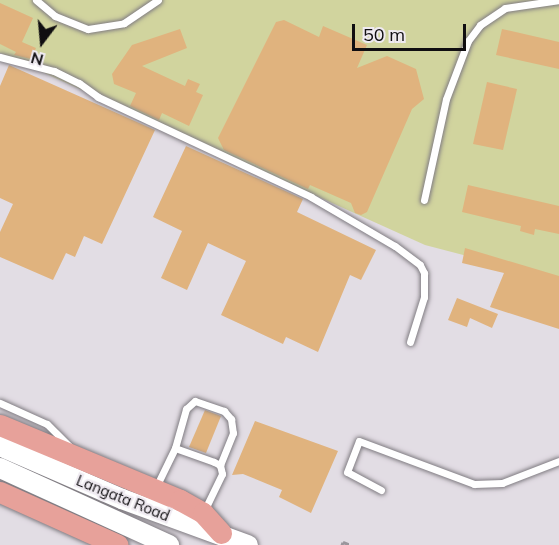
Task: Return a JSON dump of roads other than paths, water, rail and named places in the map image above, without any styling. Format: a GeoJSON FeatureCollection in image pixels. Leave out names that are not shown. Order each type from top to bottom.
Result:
{"type":"FeatureCollection","features":[{"type":"Feature","properties":{"kind":"main road"},"geometry":{"type":"LineString","coordinates":[[0,425],[72,454],[203,513],[220,533]]}},
{"type":"Feature","properties":{"kind":"main road","name":"Langata Road"},"geometry":{"type":"LineString","coordinates":[[0,446],[122,499],[248,545]]}},
{"type":"Feature","properties":{"kind":"main road","name":"Langata Road"},"geometry":{"type":"LineString","coordinates":[[0,468],[169,545]]}},
{"type":"Feature","properties":{"kind":"main road"},"geometry":{"type":"LineString","coordinates":[[0,492],[117,545]]}},
{"type":"Feature","properties":{"kind":"main road"},"geometry":{"type":"LineString","coordinates":[[0,507],[117,545]]}},
{"type":"Feature","properties":{"kind":"lane"},"geometry":{"type":"LineString","coordinates":[[36,0],[55,16],[88,29],[124,23],[158,0]]}},
{"type":"Feature","properties":{"kind":"lane"},"geometry":{"type":"LineString","coordinates":[[424,200],[446,99],[468,41],[480,25],[505,8],[559,0]]}},
{"type":"Feature","properties":{"kind":"lane"},"geometry":{"type":"LineString","coordinates":[[0,57],[62,75],[98,98],[311,197],[395,246],[420,265],[424,273],[424,297],[410,342]]}},
{"type":"Feature","properties":{"kind":"lane"},"geometry":{"type":"LineString","coordinates":[[155,490],[175,448],[186,409],[195,401],[224,411],[231,419],[233,433],[220,465],[222,474],[203,513]]}},
{"type":"Feature","properties":{"kind":"lane"},"geometry":{"type":"LineString","coordinates":[[0,403],[46,424],[61,435],[72,454]]}},
{"type":"Feature","properties":{"kind":"lane"},"geometry":{"type":"LineString","coordinates":[[381,490],[347,472],[359,441],[474,484],[502,483],[559,461]]}},
{"type":"Feature","properties":{"kind":"lane"},"geometry":{"type":"LineString","coordinates":[[175,448],[220,465]]}}]}
